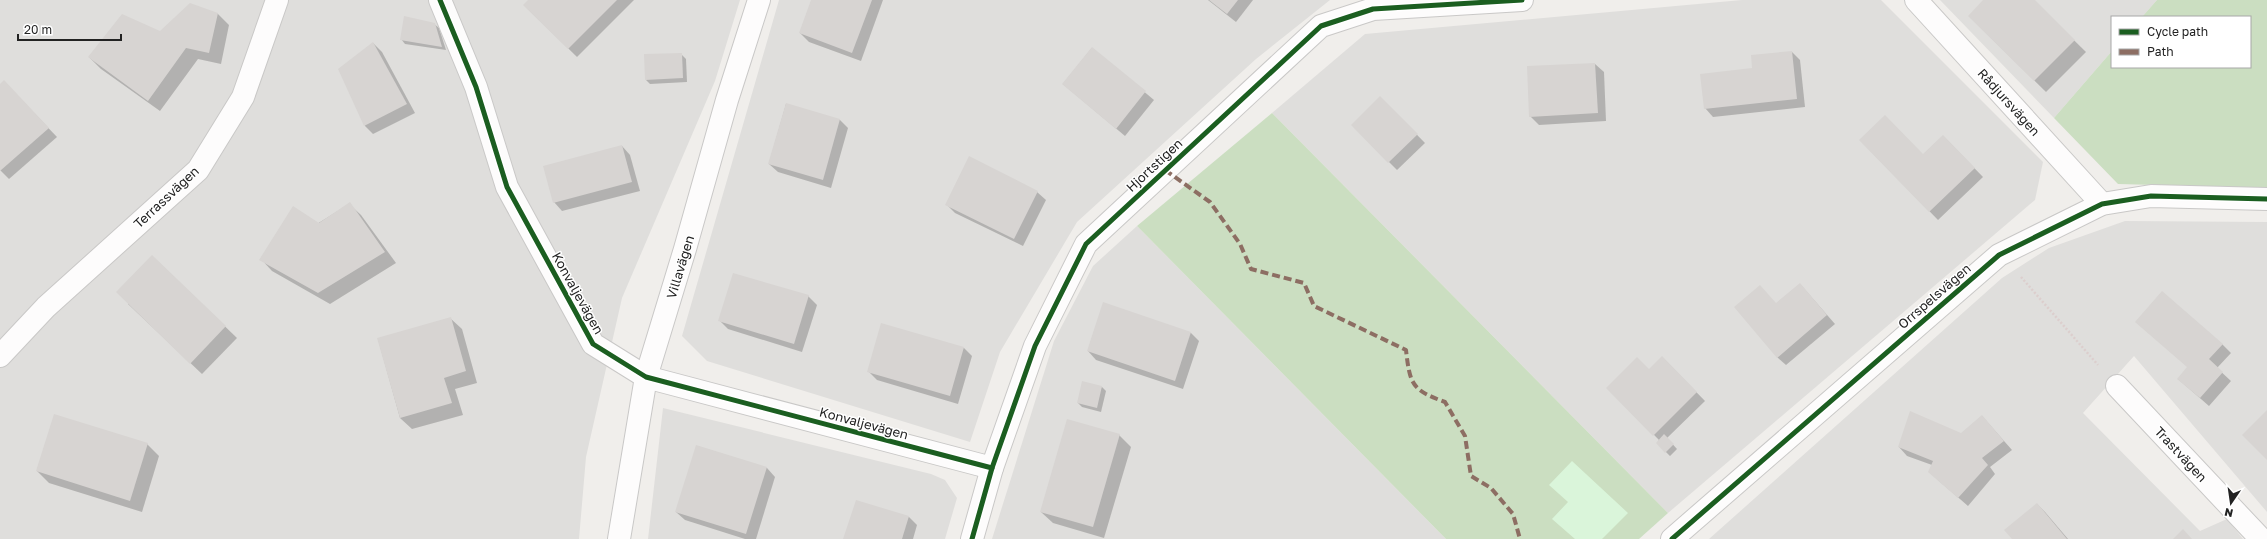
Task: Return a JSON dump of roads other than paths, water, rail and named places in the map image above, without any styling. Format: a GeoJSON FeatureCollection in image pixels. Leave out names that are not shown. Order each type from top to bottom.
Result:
{"type":"FeatureCollection","features":[{"type":"Feature","properties":{"kind":"street","name":"Terrassvägen"},"geometry":{"type":"LineString","coordinates":[[0,356],[46,307],[198,170],[242,97],[278,0]]}},
{"type":"Feature","properties":{"kind":"street","name":"Konvaljevägen"},"geometry":{"type":"LineString","coordinates":[[440,0],[476,87],[507,187],[593,344],[646,376],[992,468]]}},
{"type":"Feature","properties":{"kind":"street","name":"Villavägen"},"geometry":{"type":"LineString","coordinates":[[619,539],[646,376],[686,249],[727,100],[759,0]]}},
{"type":"Feature","properties":{"kind":"street","name":"Hjortstigen"},"geometry":{"type":"LineString","coordinates":[[972,539],[992,468],[1034,346],[1086,244],[1321,26],[1373,9],[1522,0]]}},
{"type":"Feature","properties":{"kind":"street","name":"Rådjursvägen"},"geometry":{"type":"LineString","coordinates":[[1916,0],[2102,204]]}},
{"type":"Feature","properties":{"kind":"street","name":"Orrspelsvägen"},"geometry":{"type":"LineString","coordinates":[[1672,539],[1998,255],[2102,204],[2151,196],[2267,199]]}},
{"type":"Feature","properties":{"kind":"street","name":"Trastvägen"},"geometry":{"type":"LineString","coordinates":[[2117,386],[2261,539]]}}]}
